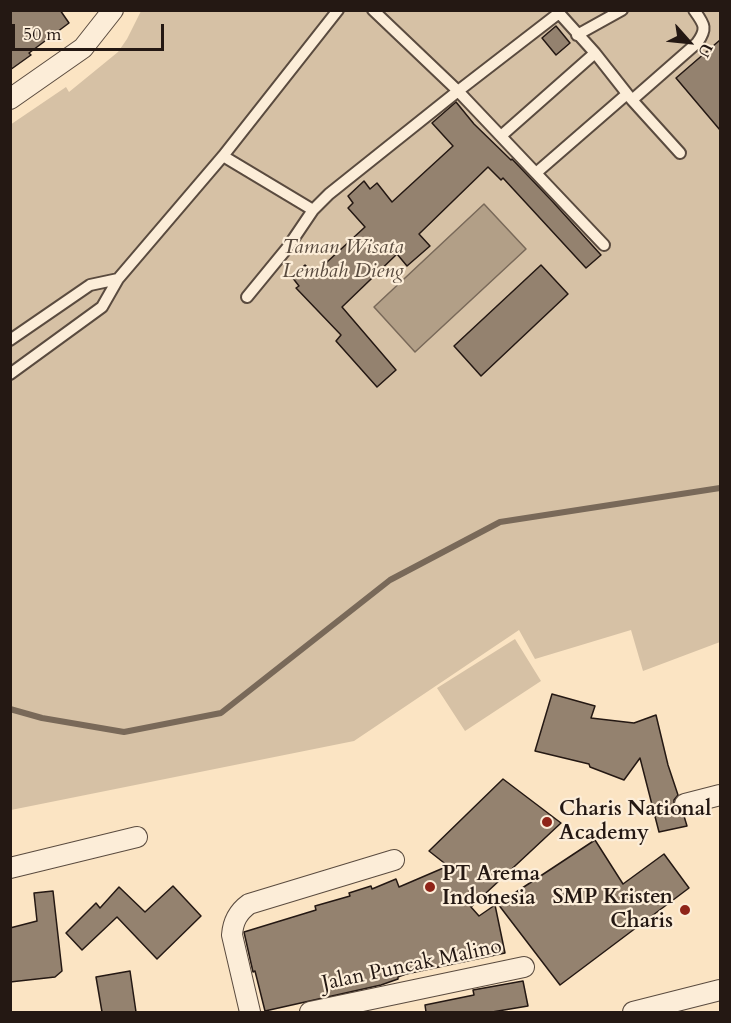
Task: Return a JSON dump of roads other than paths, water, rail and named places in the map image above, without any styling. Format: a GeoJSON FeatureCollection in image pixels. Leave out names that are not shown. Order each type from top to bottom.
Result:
{"type":"FeatureCollection","features":[{"type":"Feature","properties":{"kind":"street"},"geometry":{"type":"LineString","coordinates":[[10,99],[83,48],[113,10]]}},
{"type":"Feature","properties":{"kind":"street"},"geometry":{"type":"LineString","coordinates":[[685,804],[720,795]]}},
{"type":"Feature","properties":{"kind":"street"},"geometry":{"type":"LineString","coordinates":[[10,868],[138,837]]}},
{"type":"Feature","properties":{"kind":"street"},"geometry":{"type":"LineString","coordinates":[[250,1012],[232,935],[232,926],[236,916],[249,904],[394,860]]}},
{"type":"Feature","properties":{"kind":"street","name":"Jalan Puncak Malino"},"geometry":{"type":"LineString","coordinates":[[310,1012],[524,967]]}},
{"type":"Feature","properties":{"kind":"street"},"geometry":{"type":"LineString","coordinates":[[633,1012],[720,990]]}},
{"type":"Feature","properties":{"kind":"lane"},"geometry":{"type":"LineString","coordinates":[[10,374],[102,308],[118,279],[223,156],[338,10]]}},
{"type":"Feature","properties":{"kind":"lane"},"geometry":{"type":"LineString","coordinates":[[373,10],[458,91],[604,245]]}},
{"type":"Feature","properties":{"kind":"lane"},"geometry":{"type":"LineString","coordinates":[[577,35],[622,10]]}},
{"type":"Feature","properties":{"kind":"lane"},"geometry":{"type":"LineString","coordinates":[[536,173],[697,43],[705,29],[694,10]]}},
{"type":"Feature","properties":{"kind":"lane"},"geometry":{"type":"LineString","coordinates":[[247,297],[288,248],[313,210],[329,194],[558,12],[680,153]]}},
{"type":"Feature","properties":{"kind":"lane"},"geometry":{"type":"LineString","coordinates":[[501,136],[595,53]]}},
{"type":"Feature","properties":{"kind":"lane"},"geometry":{"type":"LineString","coordinates":[[223,156],[313,210]]}},
{"type":"Feature","properties":{"kind":"lane"},"geometry":{"type":"LineString","coordinates":[[10,340],[90,285],[118,279]]}},
{"type":"Feature","properties":{"kind":"waterway"},"geometry":{"type":"LineString","coordinates":[[10,709],[42,718],[124,732],[221,713],[390,580],[500,522],[720,488]]}},
{"type":"Feature","properties":{"kind":"place","name":"Charis National Academy"},"geometry":{"type":"Point","coordinates":[547,822]}},
{"type":"Feature","properties":{"kind":"place","name":"PT Arema Indonesia"},"geometry":{"type":"Point","coordinates":[430,887]}},
{"type":"Feature","properties":{"kind":"place","name":"SMP Kristen Charis"},"geometry":{"type":"Point","coordinates":[685,910]}},
{"type":"Feature","properties":{"kind":"park label","name":"Taman Wisata Lembah Dieng"},"geometry":{"type":"Point","coordinates":[343,260]}}]}
